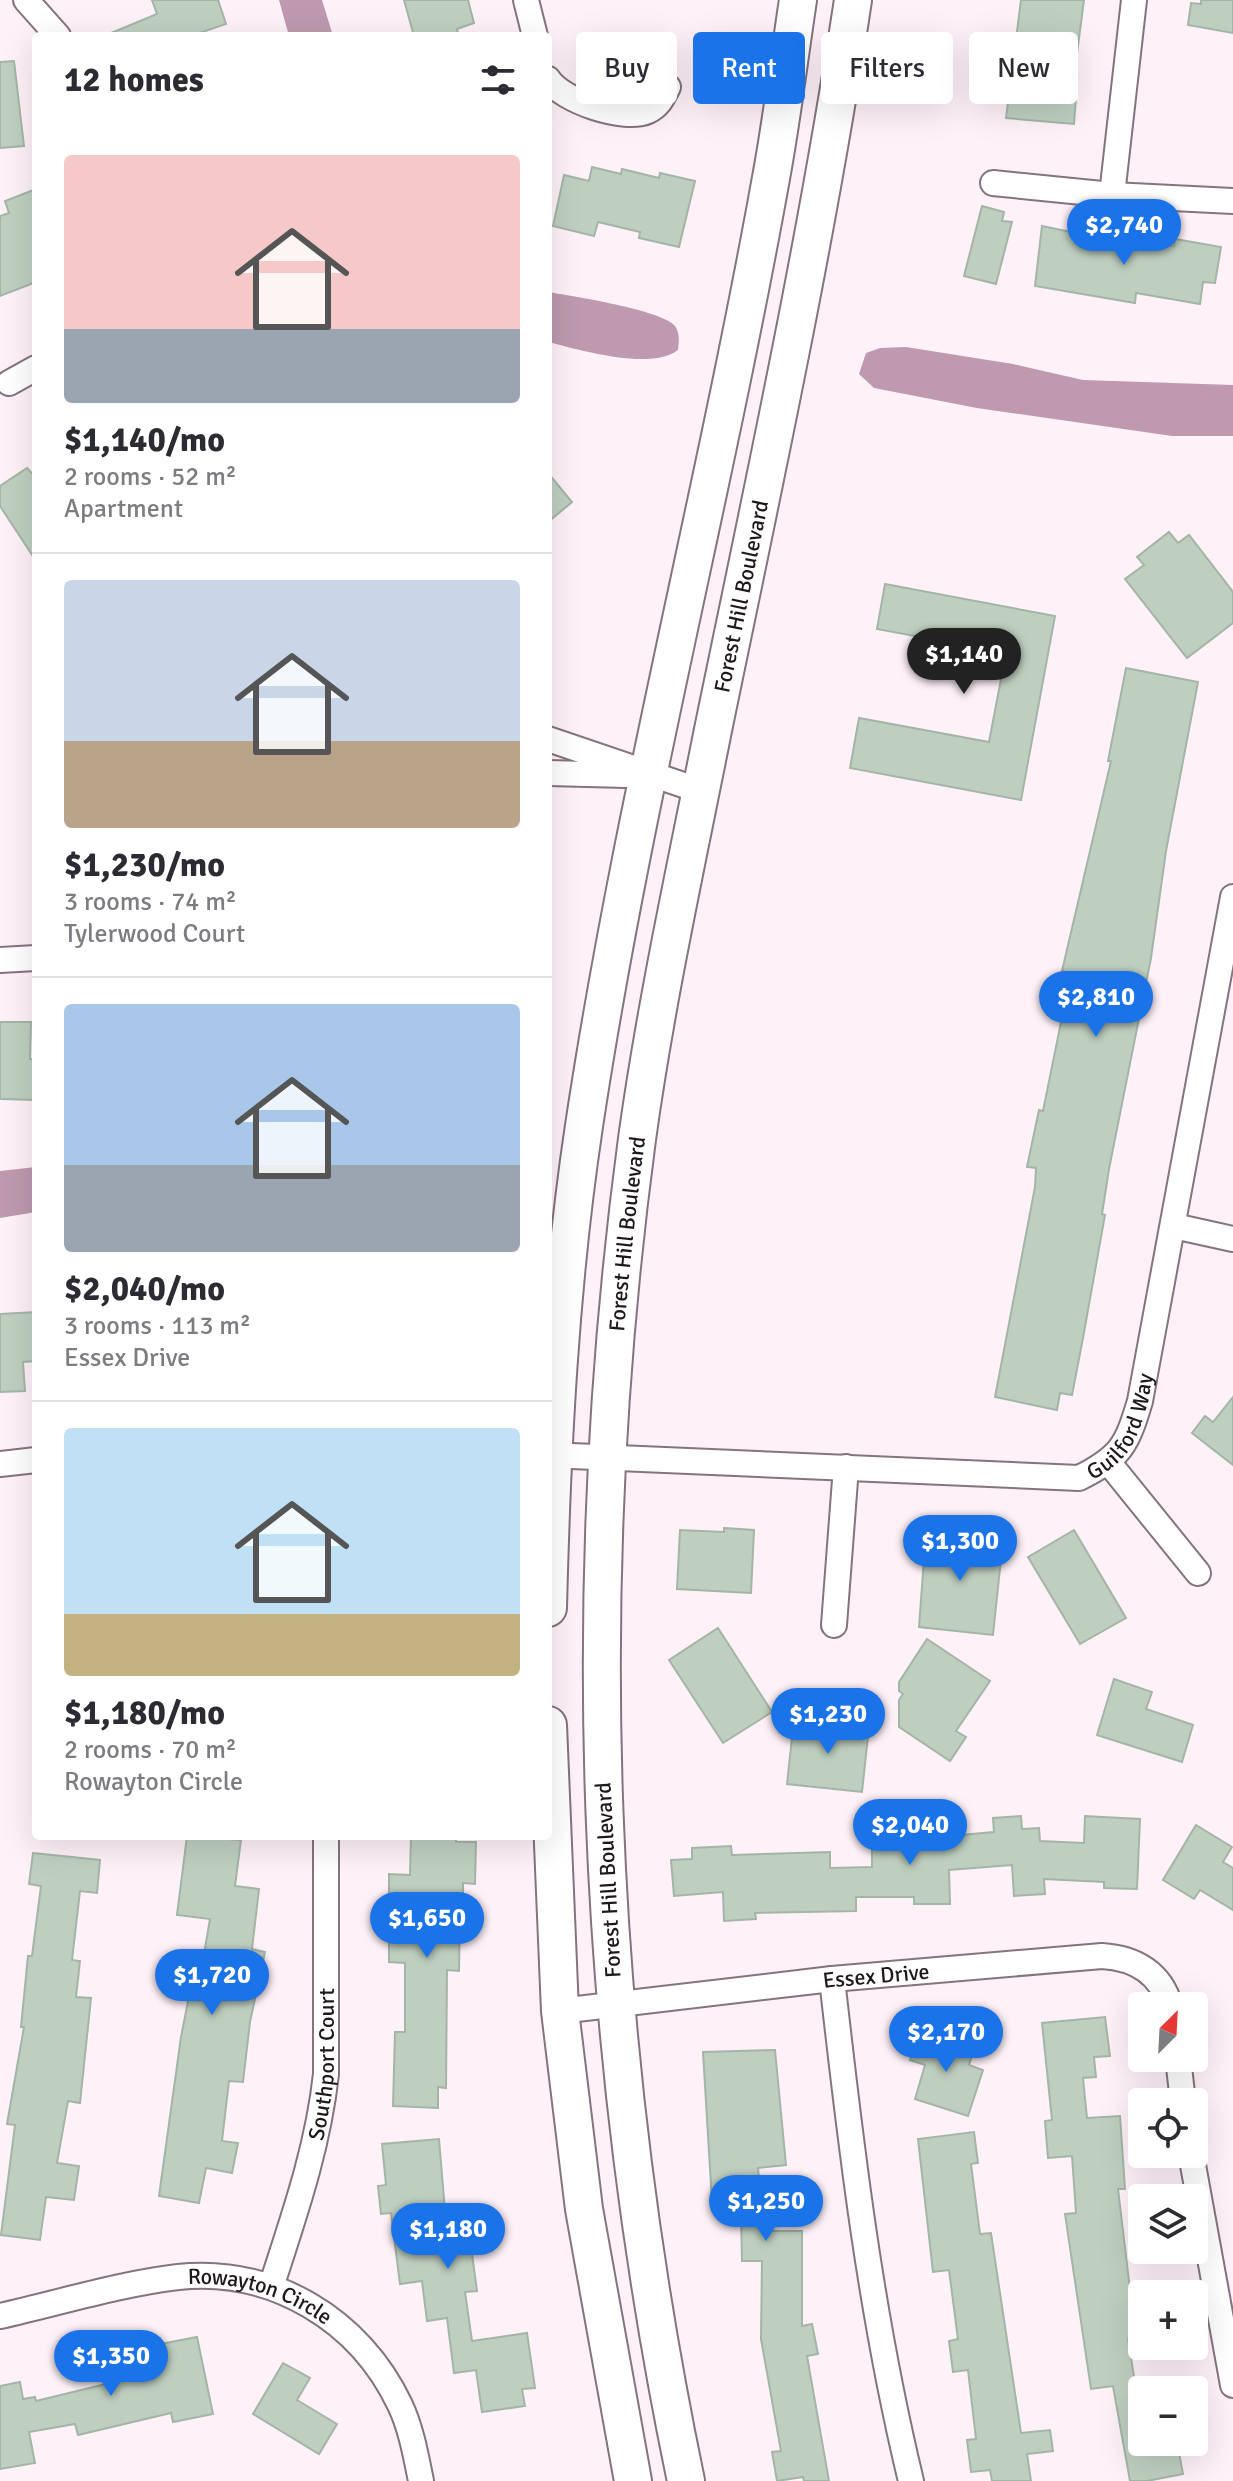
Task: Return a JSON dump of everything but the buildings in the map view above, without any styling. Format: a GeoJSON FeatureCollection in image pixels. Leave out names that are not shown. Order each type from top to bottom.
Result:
{"type":"FeatureCollection","features":[{"type":"Feature","properties":{"kind":"main road"},"geometry":{"type":"LineString","coordinates":[[552,1434],[584,1130],[608,978],[771,177],[798,0]]}},
{"type":"Feature","properties":{"kind":"main road","name":"Forest Hill Boulevard"},"geometry":{"type":"LineString","coordinates":[[686,2481],[638,2216],[615,2004],[604,1847],[601,1688],[607,1460],[621,1279],[638,1137],[662,984],[825,184],[853,0]]}},
{"type":"Feature","properties":{"kind":"main road"},"geometry":{"type":"LineString","coordinates":[[552,1820],[560,2011],[587,2224],[633,2481]]}},
{"type":"Feature","properties":{"kind":"street"},"geometry":{"type":"LineString","coordinates":[[26,0],[54,32]]}},
{"type":"Feature","properties":{"kind":"street"},"geometry":{"type":"LineString","coordinates":[[526,0],[534,32]]}},
{"type":"Feature","properties":{"kind":"street"},"geometry":{"type":"LineString","coordinates":[[1112,195],[1134,0]]}},
{"type":"Feature","properties":{"kind":"street"},"geometry":{"type":"LineString","coordinates":[[552,83],[568,99],[576,102]]}},
{"type":"Feature","properties":{"kind":"street"},"geometry":{"type":"LineString","coordinates":[[581,104],[644,113],[659,104]]}},
{"type":"Feature","properties":{"kind":"street"},"geometry":{"type":"LineString","coordinates":[[993,183],[1112,195],[1233,201]]}},
{"type":"Feature","properties":{"kind":"street"},"geometry":{"type":"LineString","coordinates":[[9,383],[32,370]]}},
{"type":"Feature","properties":{"kind":"street"},"geometry":{"type":"LineString","coordinates":[[552,740],[648,776],[701,791]]}},
{"type":"Feature","properties":{"kind":"street"},"geometry":{"type":"LineString","coordinates":[[552,773],[648,776]]}},
{"type":"Feature","properties":{"kind":"street","name":"Guilford Way"},"geometry":{"type":"LineString","coordinates":[[552,1456],[1079,1478],[1109,1463],[1131,1433],[1140,1401],[1233,897]]}},
{"type":"Feature","properties":{"kind":"street"},"geometry":{"type":"LineString","coordinates":[[0,960],[32,958]]}},
{"type":"Feature","properties":{"kind":"street"},"geometry":{"type":"LineString","coordinates":[[1174,1226],[1233,1239]]}},
{"type":"Feature","properties":{"kind":"street"},"geometry":{"type":"LineString","coordinates":[[0,1464],[32,1460]]}},
{"type":"Feature","properties":{"kind":"street"},"geometry":{"type":"LineString","coordinates":[[1109,1463],[1198,1573]]}},
{"type":"Feature","properties":{"kind":"street"},"geometry":{"type":"LineString","coordinates":[[834,1625],[846,1467]]}},
{"type":"Feature","properties":{"kind":"street","name":"Southport Court"},"geometry":{"type":"LineString","coordinates":[[271,2287],[310,2170],[322,2112],[326,2074],[326,1840]]}},
{"type":"Feature","properties":{"kind":"street","name":"Essex Drive"},"geometry":{"type":"LineString","coordinates":[[560,2011],[832,1979],[1121,1957],[1155,1977],[1163,1992]]}},
{"type":"Feature","properties":{"kind":"street"},"geometry":{"type":"LineString","coordinates":[[832,1979],[848,2128],[870,2276],[911,2481]]}},
{"type":"Feature","properties":{"kind":"street"},"geometry":{"type":"LineString","coordinates":[[1194,2168],[1233,2385]]}},
{"type":"Feature","properties":{"kind":"street","name":"Rowayton Circle"},"geometry":{"type":"LineString","coordinates":[[0,2316],[177,2277],[213,2276],[271,2287],[321,2311],[363,2346],[385,2375],[402,2407],[421,2481]]}},
{"type":"Feature","properties":{"kind":"shaded area"},"geometry":{"type":"Polygon","coordinates":[[[279,0],[322,0],[332,32],[288,32],[279,0]]]}},
{"type":"Feature","properties":{"kind":"shaded area"},"geometry":{"type":"Polygon","coordinates":[[[552,293],[653,314],[667,320],[678,331],[678,350],[666,356],[633,359],[552,343],[552,293]]]}},
{"type":"Feature","properties":{"kind":"shaded area"},"geometry":{"type":"Polygon","coordinates":[[[906,347],[1013,364],[1083,380],[1233,385],[1233,436],[1172,436],[977,408],[874,388],[859,374],[866,353],[880,348],[906,347]]]}},
{"type":"Feature","properties":{"kind":"shaded area"},"geometry":{"type":"Polygon","coordinates":[[[32,1167],[32,1213],[0,1218],[0,1171],[32,1167]]]}}]}
